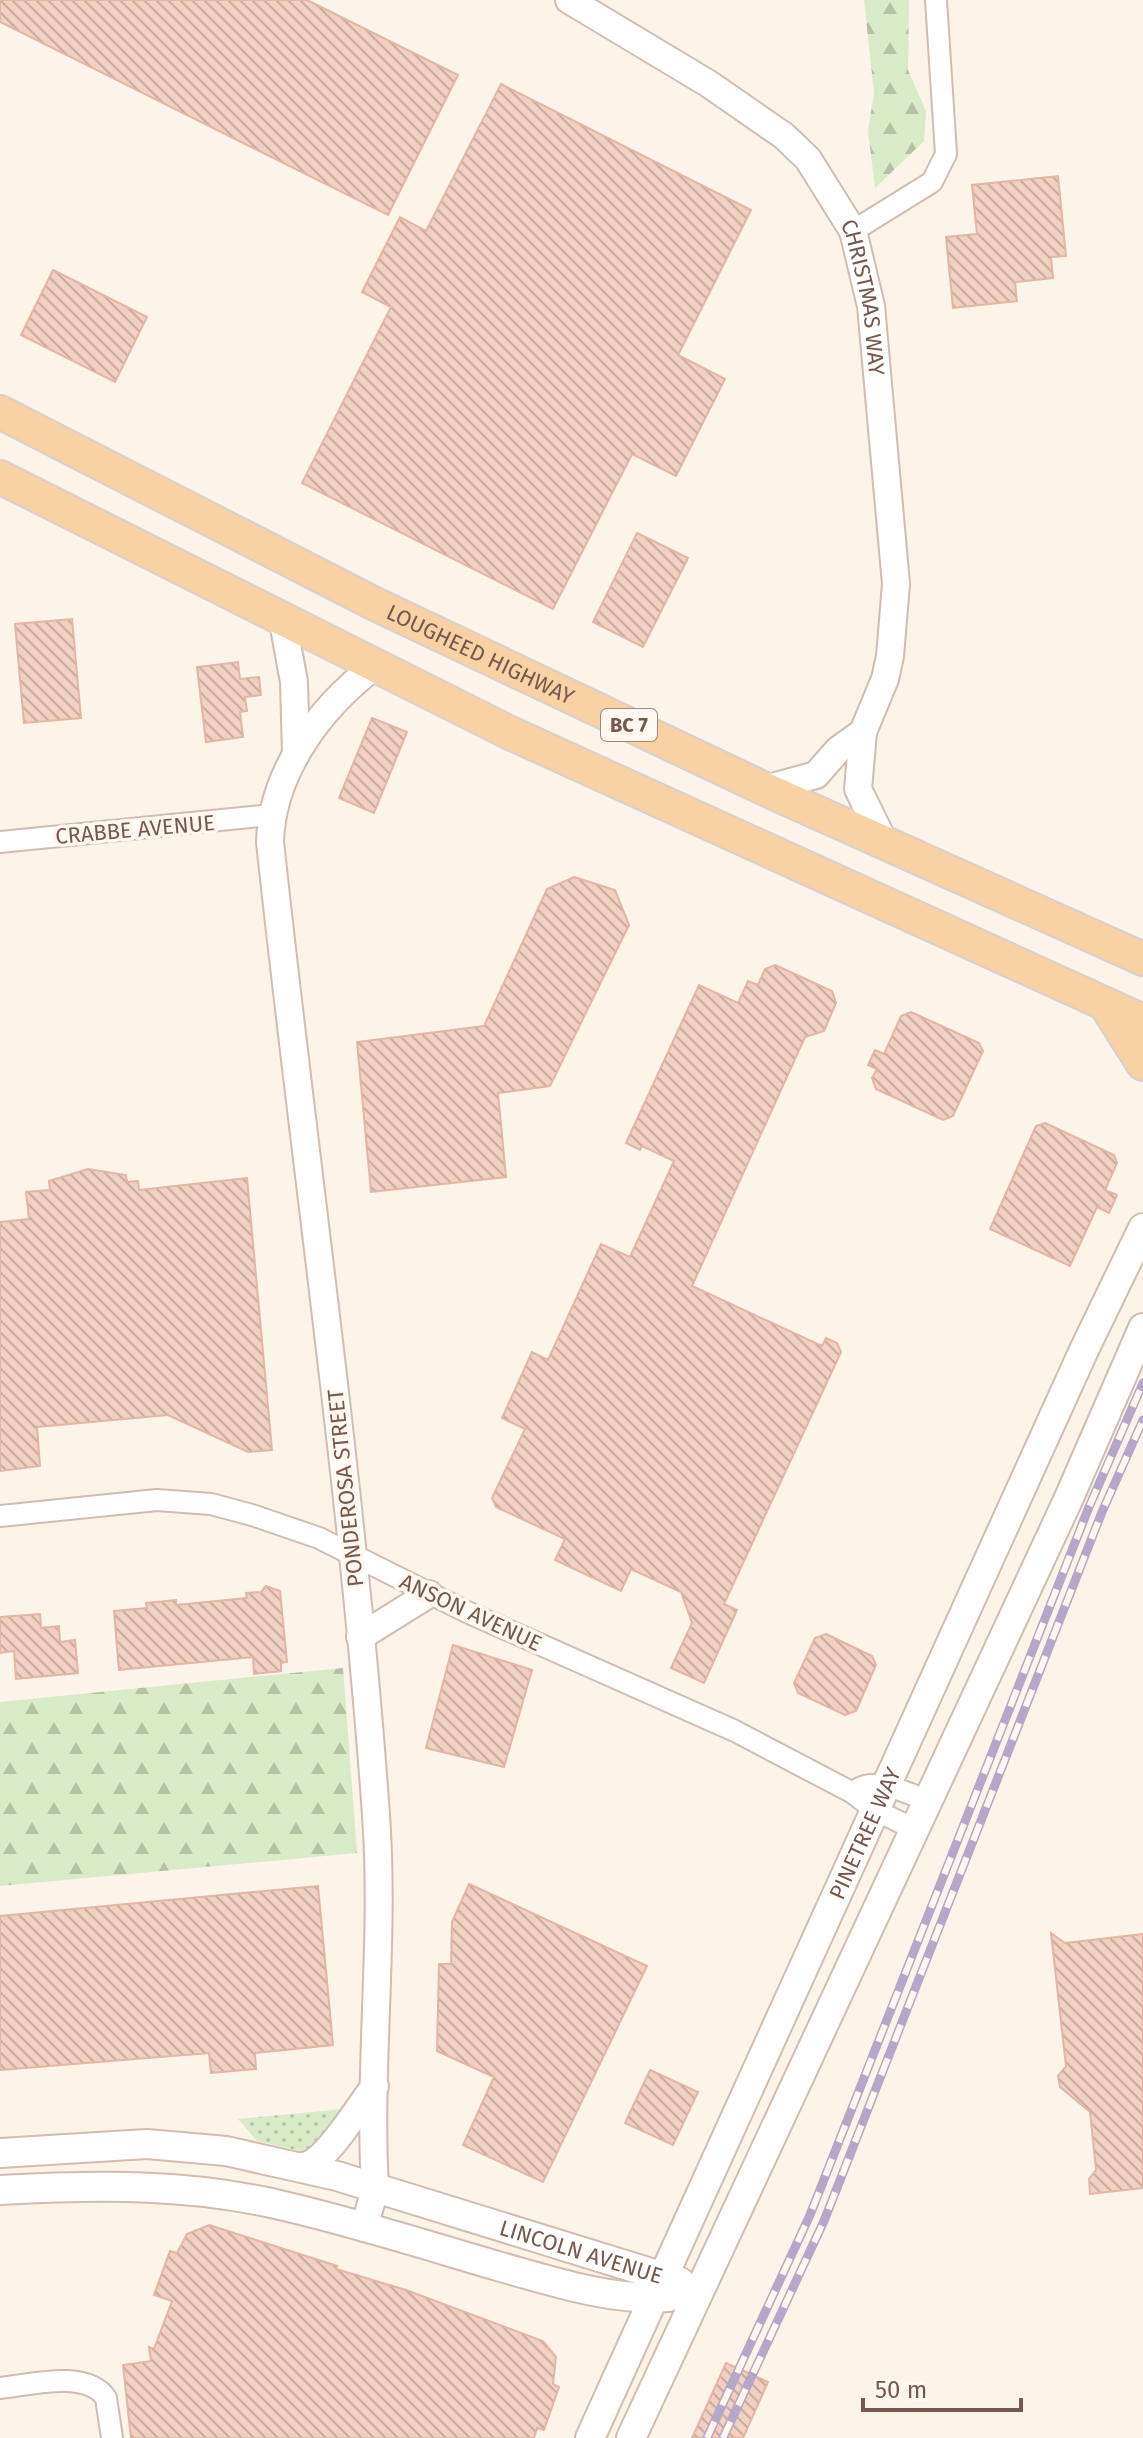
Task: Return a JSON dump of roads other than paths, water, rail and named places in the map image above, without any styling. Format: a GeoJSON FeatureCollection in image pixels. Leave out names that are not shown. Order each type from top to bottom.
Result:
{"type":"FeatureCollection","features":[{"type":"Feature","properties":{"kind":"main road","name":"LOUGHEED HIGHWAY"},"geometry":{"type":"LineString","coordinates":[[0,412],[375,604],[765,789],[1143,959]]}},
{"type":"Feature","properties":{"kind":"main road","name":"BC 7"},"geometry":{"type":"LineString","coordinates":[[0,477],[283,622],[695,819],[1143,1021]]}},
{"type":"Feature","properties":{"kind":"main road"},"geometry":{"type":"LineString","coordinates":[[1105,1004],[1143,1064]]}},
{"type":"Feature","properties":{"kind":"main road","name":"PINETREE WAY"},"geometry":{"type":"LineString","coordinates":[[590,2438],[871,1796],[1143,1228]]}},
{"type":"Feature","properties":{"kind":"main road","name":"PINETREE WAY"},"geometry":{"type":"LineString","coordinates":[[631,2438],[1068,1500],[1143,1328]]}},
{"type":"Feature","properties":{"kind":"main road","name":"LINCOLN AVENUE"},"geometry":{"type":"LineString","coordinates":[[0,2153],[165,2145],[203,2147],[302,2166],[657,2286],[696,2294]]}},
{"type":"Feature","properties":{"kind":"main road","name":"LINCOLN AVENUE"},"geometry":{"type":"LineString","coordinates":[[0,2190],[113,2184],[178,2188],[267,2202],[561,2283],[657,2286]]}},
{"type":"Feature","properties":{"kind":"street","name":"CHRISTMAS WAY"},"geometry":{"type":"LineString","coordinates":[[569,0],[709,84],[784,136],[808,159],[853,231],[871,306],[896,584],[888,668],[863,732],[858,789],[885,844]]}},
{"type":"Feature","properties":{"kind":"street"},"geometry":{"type":"LineString","coordinates":[[853,231],[932,182],[946,154],[936,0]]}},
{"type":"Feature","properties":{"kind":"street","name":"PONDEROSA STREET"},"geometry":{"type":"LineString","coordinates":[[283,622],[294,682],[296,754]]}},
{"type":"Feature","properties":{"kind":"street","name":"PONDEROSA STREET"},"geometry":{"type":"LineString","coordinates":[[364,2228],[375,2189],[379,1871],[353,1556],[271,848],[271,815],[296,754],[335,700],[375,666]]}},
{"type":"Feature","properties":{"kind":"street","name":"CHRISTMAS WAY"},"geometry":{"type":"LineString","coordinates":[[765,789],[816,775],[838,750],[863,732]]}},
{"type":"Feature","properties":{"kind":"street","name":"CRABBE AVENUE"},"geometry":{"type":"LineString","coordinates":[[0,842],[271,815]]}},
{"type":"Feature","properties":{"kind":"street","name":"ANSON AVENUE"},"geometry":{"type":"LineString","coordinates":[[0,1516],[157,1500],[188,1501],[252,1515],[319,1538],[429,1594],[735,1731],[871,1796],[914,1829]]}},
{"type":"Feature","properties":{"kind":"street"},"geometry":{"type":"LineString","coordinates":[[360,1637],[429,1594]]}},
{"type":"Feature","properties":{"kind":"street"},"geometry":{"type":"LineString","coordinates":[[871,1796],[928,1801]]}},
{"type":"Feature","properties":{"kind":"street"},"geometry":{"type":"LineString","coordinates":[[302,2166],[310,2166],[323,2155],[375,2086]]}},
{"type":"Feature","properties":{"kind":"street"},"geometry":{"type":"LineString","coordinates":[[0,2388],[68,2382],[88,2384],[106,2398],[112,2438]]}},
{"type":"Feature","properties":{"kind":"railway"},"geometry":{"type":"LineString","coordinates":[[707,2438],[810,2215],[1089,1507],[1143,1383]]}},
{"type":"Feature","properties":{"kind":"railway"},"geometry":{"type":"LineString","coordinates":[[723,2438],[824,2221],[1102,1512],[1143,1420]]}}]}
